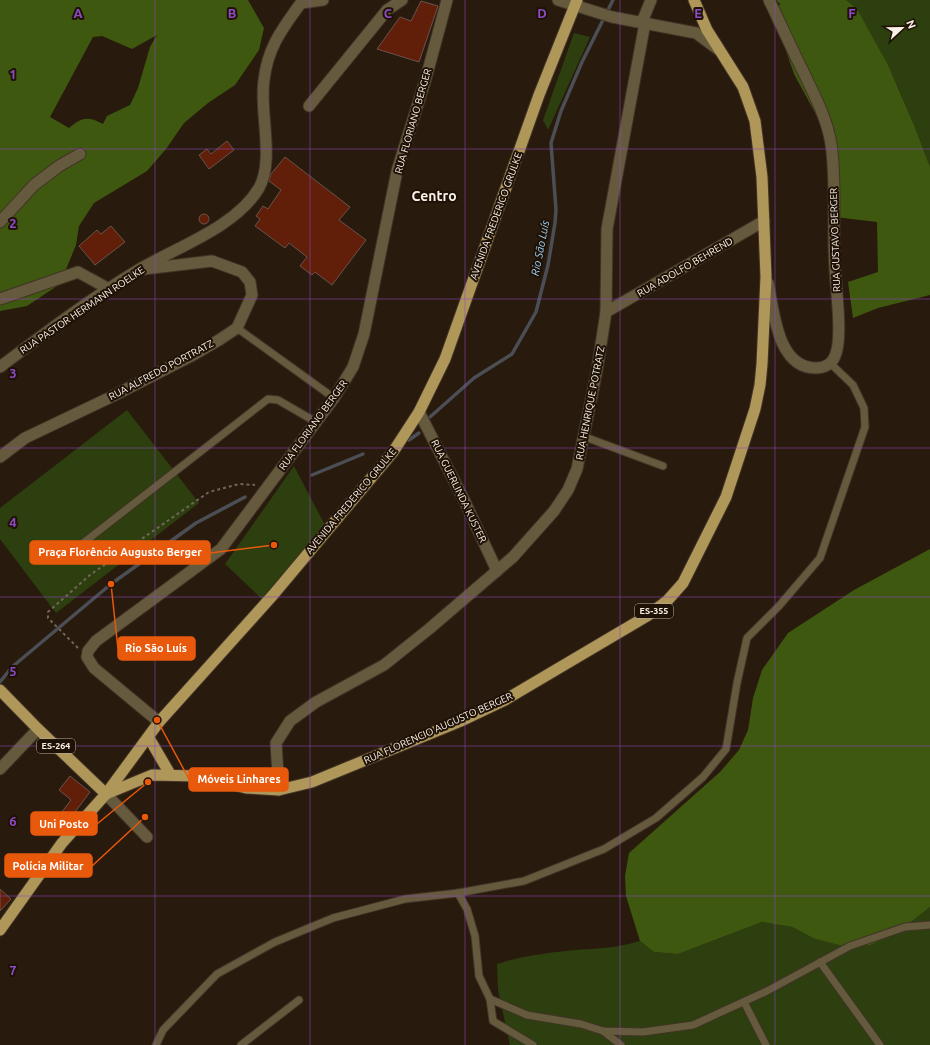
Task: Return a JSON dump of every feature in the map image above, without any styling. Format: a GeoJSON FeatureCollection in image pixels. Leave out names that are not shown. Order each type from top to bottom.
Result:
{"type":"FeatureCollection","features":[{"type":"Feature","properties":{"kind":"main road","name":"RUA FLORENCIO AUGUSTO BERGER"},"geometry":{"type":"LineString","coordinates":[[106,794],[152,774],[197,776],[246,788],[279,790],[318,779],[461,721],[505,700],[628,628],[667,601],[682,583],[726,497],[755,409],[760,385],[766,277],[762,177],[755,121],[743,88],[707,30],[694,0]]}},
{"type":"Feature","properties":{"kind":"main road","name":"AVENIDA FREDERICO GRULKE"},"geometry":{"type":"LineString","coordinates":[[0,930],[62,843],[106,794],[149,738],[159,722],[278,589],[393,452],[419,412],[445,359],[539,95],[576,2]]}},
{"type":"Feature","properties":{"kind":"main road","name":"ES-264"},"geometry":{"type":"LineString","coordinates":[[3,694],[106,794]]}},
{"type":"Feature","properties":{"kind":"main road"},"geometry":{"type":"LineString","coordinates":[[149,738],[170,774]]}},
{"type":"Feature","properties":{"kind":"street"},"geometry":{"type":"LineString","coordinates":[[302,2],[323,0]]}},
{"type":"Feature","properties":{"kind":"street"},"geometry":{"type":"LineString","coordinates":[[309,106],[387,10],[402,0]]}},
{"type":"Feature","properties":{"kind":"street","name":"RUA FLORIANO BERGER"},"geometry":{"type":"LineString","coordinates":[[87,657],[88,651],[96,641],[221,549],[334,398],[353,367],[364,334],[398,171],[426,78],[447,0]]}},
{"type":"Feature","properties":{"kind":"street"},"geometry":{"type":"LineString","coordinates":[[558,0],[576,2],[592,11],[612,17],[696,33],[721,51]]}},
{"type":"Feature","properties":{"kind":"street","name":"RUA HENRIQUE POTRATZ"},"geometry":{"type":"LineString","coordinates":[[279,790],[276,743],[290,721],[316,702],[384,665],[429,629],[513,557],[554,511],[577,469],[585,437],[606,312],[607,229],[643,22],[651,0]]}},
{"type":"Feature","properties":{"kind":"street","name":"RUA GUSTAVO BERGER"},"geometry":{"type":"LineString","coordinates":[[769,0],[818,99],[831,143],[834,166],[833,225],[839,328],[836,356],[830,363]]}},
{"type":"Feature","properties":{"kind":"street","name":"RUA PASTOR HERMANN ROELKE"},"geometry":{"type":"LineString","coordinates":[[0,367],[50,330],[139,270],[180,249],[233,218],[248,202],[260,187],[266,167],[263,81],[267,64],[278,36],[287,20],[302,2]]}},
{"type":"Feature","properties":{"kind":"street"},"geometry":{"type":"LineString","coordinates":[[0,222],[34,186],[59,166],[80,154]]}},
{"type":"Feature","properties":{"kind":"street","name":"RUA ADOLFO BEHREND"},"geometry":{"type":"LineString","coordinates":[[606,312],[764,221]]}},
{"type":"Feature","properties":{"kind":"street"},"geometry":{"type":"LineString","coordinates":[[139,270],[161,269],[187,263],[212,261],[242,272],[250,282],[252,295],[237,328]]}},
{"type":"Feature","properties":{"kind":"street"},"geometry":{"type":"LineString","coordinates":[[0,299],[78,272],[110,289]]}},
{"type":"Feature","properties":{"kind":"street"},"geometry":{"type":"LineString","coordinates":[[766,277],[779,336],[788,354],[804,366],[812,368],[820,368],[830,363]]}},
{"type":"Feature","properties":{"kind":"street","name":"RUA ALFREDO PORTRATZ"},"geometry":{"type":"LineString","coordinates":[[0,457],[25,438],[195,354],[237,328]]}},
{"type":"Feature","properties":{"kind":"street","name":"RUA GUERLINDA KUSTER"},"geometry":{"type":"LineString","coordinates":[[419,412],[465,502],[497,571]]}},
{"type":"Feature","properties":{"kind":"street"},"geometry":{"type":"LineString","coordinates":[[87,657],[94,668],[159,722]]}},
{"type":"Feature","properties":{"kind":"street"},"geometry":{"type":"LineString","coordinates":[[0,769],[38,729]]}},
{"type":"Feature","properties":{"kind":"street"},"geometry":{"type":"LineString","coordinates":[[106,794],[147,837]]}},
{"type":"Feature","properties":{"kind":"lane"},"geometry":{"type":"LineString","coordinates":[[237,328],[334,398]]}},
{"type":"Feature","properties":{"kind":"lane"},"geometry":{"type":"LineString","coordinates":[[156,1045],[163,1030],[217,974],[275,942],[333,918],[405,899],[458,893],[524,881],[604,849],[656,818],[703,776],[726,749],[737,684],[747,638],[779,606],[820,558],[865,427],[864,408],[853,385],[830,363]]}},
{"type":"Feature","properties":{"kind":"lane"},"geometry":{"type":"LineString","coordinates":[[60,560],[268,399],[278,400],[316,422]]}},
{"type":"Feature","properties":{"kind":"lane"},"geometry":{"type":"LineString","coordinates":[[585,437],[663,466]]}},
{"type":"Feature","properties":{"kind":"lane"},"geometry":{"type":"LineString","coordinates":[[458,893],[467,909],[475,936],[479,976],[490,998],[492,1021],[532,1045]]}},
{"type":"Feature","properties":{"kind":"lane"},"geometry":{"type":"LineString","coordinates":[[603,1032],[643,1032],[693,1025],[744,1002],[850,946],[898,929],[930,925]]}},
{"type":"Feature","properties":{"kind":"lane"},"geometry":{"type":"LineString","coordinates":[[820,962],[880,1045]]}},
{"type":"Feature","properties":{"kind":"lane"},"geometry":{"type":"LineString","coordinates":[[490,998],[526,1015],[581,1024],[603,1032],[621,1045]]}},
{"type":"Feature","properties":{"kind":"lane"},"geometry":{"type":"LineString","coordinates":[[241,1045],[299,1000]]}},
{"type":"Feature","properties":{"kind":"lane"},"geometry":{"type":"LineString","coordinates":[[744,1002],[766,1045]]}},
{"type":"Feature","properties":{"kind":"path"},"geometry":{"type":"LineString","coordinates":[[87,657],[63,635],[48,618],[48,612],[90,575],[209,492],[239,484],[269,486]]}},
{"type":"Feature","properties":{"kind":"green space"},"geometry":{"type":"Polygon","coordinates":[[[0,0],[248,0],[264,28],[259,50],[235,85],[208,103],[184,123],[166,149],[147,171],[94,203],[79,226],[76,245],[60,284],[27,306],[0,311],[0,0]],[[157,35],[132,49],[102,36],[93,37],[50,117],[69,128],[85,119],[103,124],[107,116],[130,105],[138,88],[150,47],[157,35]]]}},
{"type":"Feature","properties":{"kind":"green space"},"geometry":{"type":"Polygon","coordinates":[[[776,0],[846,0],[857,9],[888,65],[930,167],[930,295],[878,308],[853,318],[848,282],[878,272],[877,222],[835,217],[825,131],[794,74],[781,36],[771,20],[780,4],[776,0]]]}},
{"type":"Feature","properties":{"kind":"green space"},"geometry":{"type":"Polygon","coordinates":[[[846,0],[930,0],[930,167],[905,103],[882,55],[862,19],[846,0]]]}},
{"type":"Feature","properties":{"kind":"green space"},"geometry":{"type":"Polygon","coordinates":[[[574,33],[590,37],[548,130],[543,120],[574,33]]]}},
{"type":"Feature","properties":{"kind":"green space"},"geometry":{"type":"Polygon","coordinates":[[[127,410],[199,503],[56,613],[0,539],[0,508],[127,410]]]}},
{"type":"Feature","properties":{"kind":"green space"},"geometry":{"type":"Polygon","coordinates":[[[294,466],[326,527],[263,600],[225,564],[294,466]]]}},
{"type":"Feature","properties":{"kind":"green space"},"geometry":{"type":"Polygon","coordinates":[[[930,549],[930,907],[897,933],[870,945],[843,946],[813,938],[792,927],[762,922],[678,954],[654,952],[640,941],[626,896],[625,876],[629,853],[720,772],[739,750],[748,730],[753,698],[762,670],[788,633],[854,590],[930,549]]]}},
{"type":"Feature","properties":{"kind":"green space"},"geometry":{"type":"Polygon","coordinates":[[[930,907],[930,1045],[510,1045],[498,990],[497,964],[540,954],[612,947],[640,941],[654,952],[678,954],[762,922],[792,927],[813,938],[897,933],[930,907]]]}},
{"type":"Feature","properties":{"kind":"building"},"geometry":{"type":"Polygon","coordinates":[[[421,1],[438,6],[419,62],[377,49],[400,17],[411,21],[421,1]]]}},
{"type":"Feature","properties":{"kind":"building"},"geometry":{"type":"Polygon","coordinates":[[[227,141],[234,150],[209,169],[199,155],[207,149],[211,154],[227,141]]]}},
{"type":"Feature","properties":{"kind":"building"},"geometry":{"type":"Polygon","coordinates":[[[285,157],[350,207],[339,220],[366,240],[332,285],[315,272],[312,275],[300,266],[307,257],[289,243],[285,248],[255,226],[260,219],[256,216],[263,206],[268,209],[281,190],[269,181],[271,174],[285,157]]]}},
{"type":"Feature","properties":{"kind":"building"},"geometry":{"type":"Polygon","coordinates":[[[204,214],[209,219],[204,224],[199,219],[204,214]]]}},
{"type":"Feature","properties":{"kind":"building"},"geometry":{"type":"Polygon","coordinates":[[[111,226],[125,242],[95,265],[79,246],[97,230],[101,234],[111,226]]]}},
{"type":"Feature","properties":{"kind":"building"},"geometry":{"type":"Polygon","coordinates":[[[70,776],[90,792],[69,820],[61,813],[71,800],[59,790],[70,776]]]}},
{"type":"Feature","properties":{"kind":"building"},"geometry":{"type":"Polygon","coordinates":[[[0,889],[11,899],[0,911],[0,889]]]}},
{"type":"Feature","properties":{"kind":"waterway","name":"Rio São Luís"},"geometry":{"type":"LineString","coordinates":[[430,417],[474,378],[512,354],[536,312],[548,265],[555,223],[556,210],[551,143],[561,111],[582,62],[613,0]]}},
{"type":"Feature","properties":{"kind":"waterway","name":"Rio São Luís"},"geometry":{"type":"LineString","coordinates":[[409,440],[419,433]]}},
{"type":"Feature","properties":{"kind":"waterway","name":"Rio São Luís"},"geometry":{"type":"LineString","coordinates":[[312,475],[363,454]]}},
{"type":"Feature","properties":{"kind":"waterway","name":"Rio São Luís"},"geometry":{"type":"LineString","coordinates":[[0,682],[12,667],[111,584],[196,523],[245,497]]}},
{"type":"Feature","properties":{"kind":"place","name":"Praça Florêncio Augusto Berger"},"geometry":{"type":"Point","coordinates":[274,545]}},
{"type":"Feature","properties":{"kind":"place","name":"Rio São Luís"},"geometry":{"type":"Point","coordinates":[111,584]}},
{"type":"Feature","properties":{"kind":"place","name":"Móveis Linhares"},"geometry":{"type":"Point","coordinates":[157,720]}},
{"type":"Feature","properties":{"kind":"place","name":"Uni Posto"},"geometry":{"type":"Point","coordinates":[148,782]}},
{"type":"Feature","properties":{"kind":"place","name":"Polícia Militar"},"geometry":{"type":"Point","coordinates":[145,817]}},
{"type":"Feature","properties":{"kind":"district","name":"Centro"},"geometry":{"type":"Point","coordinates":[434,196]}}]}
